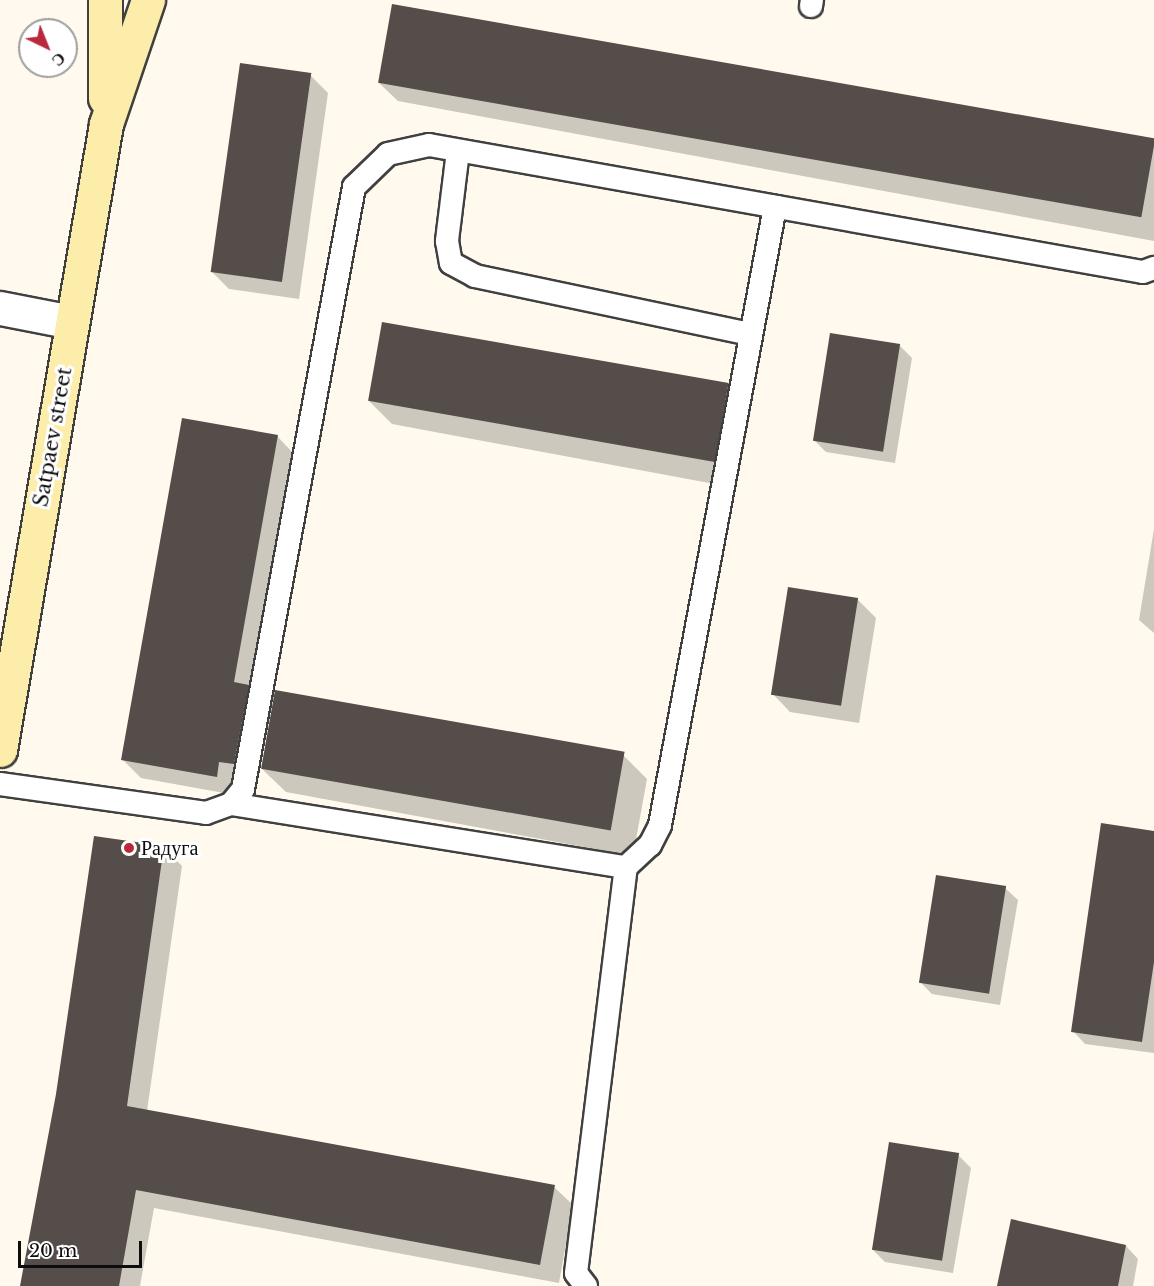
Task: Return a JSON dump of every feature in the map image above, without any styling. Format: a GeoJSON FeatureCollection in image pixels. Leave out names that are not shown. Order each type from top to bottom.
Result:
{"type":"FeatureCollection","features":[{"type":"Feature","properties":{"kind":"main road"},"geometry":{"type":"LineString","coordinates":[[105,0],[106,124]]}},
{"type":"Feature","properties":{"kind":"main road"},"geometry":{"type":"LineString","coordinates":[[106,124],[148,0]]}},
{"type":"Feature","properties":{"kind":"main road","name":"Satpaev street"},"geometry":{"type":"LineString","coordinates":[[0,750],[106,124]]}},
{"type":"Feature","properties":{"kind":"street"},"geometry":{"type":"LineString","coordinates":[[0,308],[72,322]]}},
{"type":"Feature","properties":{"kind":"lane"},"geometry":{"type":"LineString","coordinates":[[231,804],[243,789],[354,187],[388,154],[429,145],[1143,272],[1154,268]]}},
{"type":"Feature","properties":{"kind":"lane"},"geometry":{"type":"LineString","coordinates":[[458,150],[447,241],[451,263],[475,276],[751,334]]}},
{"type":"Feature","properties":{"kind":"lane"},"geometry":{"type":"LineString","coordinates":[[575,1282],[626,867],[650,845],[660,825],[774,207]]}},
{"type":"Feature","properties":{"kind":"lane"},"geometry":{"type":"LineString","coordinates":[[0,784],[206,813],[231,804],[626,867]]}},
{"type":"Feature","properties":{"kind":"building"},"geometry":{"type":"Polygon","coordinates":[[[392,4],[1154,138],[1141,217],[378,83],[392,4]]]}},
{"type":"Feature","properties":{"kind":"building"},"geometry":{"type":"Polygon","coordinates":[[[240,63],[311,73],[282,282],[211,272],[240,63]]]}},
{"type":"Feature","properties":{"kind":"building"},"geometry":{"type":"Polygon","coordinates":[[[382,322],[729,383],[715,462],[368,401],[382,322]]]}},
{"type":"Feature","properties":{"kind":"building"},"geometry":{"type":"Polygon","coordinates":[[[830,333],[900,344],[883,452],[813,441],[830,333]]]}},
{"type":"Feature","properties":{"kind":"building"},"geometry":{"type":"Polygon","coordinates":[[[182,418],[278,435],[234,682],[249,685],[234,764],[219,762],[217,777],[121,760],[182,418]]]}},
{"type":"Feature","properties":{"kind":"building"},"geometry":{"type":"Polygon","coordinates":[[[788,587],[858,598],[841,706],[771,695],[788,587]]]}},
{"type":"Feature","properties":{"kind":"building"},"geometry":{"type":"Polygon","coordinates":[[[275,690],[625,752],[611,830],[261,769],[275,690]]]}},
{"type":"Feature","properties":{"kind":"building"},"geometry":{"type":"Polygon","coordinates":[[[1101,823],[1154,831],[1154,962],[1142,1042],[1071,1032],[1101,823]]]}},
{"type":"Feature","properties":{"kind":"building"},"geometry":{"type":"Polygon","coordinates":[[[94,836],[164,846],[127,1106],[555,1185],[540,1265],[136,1190],[119,1286],[20,1286],[56,1094],[94,836]]]}},
{"type":"Feature","properties":{"kind":"building"},"geometry":{"type":"Polygon","coordinates":[[[936,875],[1006,886],[989,994],[919,983],[936,875]]]}},
{"type":"Feature","properties":{"kind":"building"},"geometry":{"type":"Polygon","coordinates":[[[889,1142],[959,1153],[942,1261],[872,1250],[889,1142]]]}},
{"type":"Feature","properties":{"kind":"building"},"geometry":{"type":"Polygon","coordinates":[[[1011,1219],[1126,1245],[1118,1286],[997,1286],[1011,1219]]]}},
{"type":"Feature","properties":{"kind":"place","name":"Радуга"},"geometry":{"type":"Point","coordinates":[129,848]}}]}
